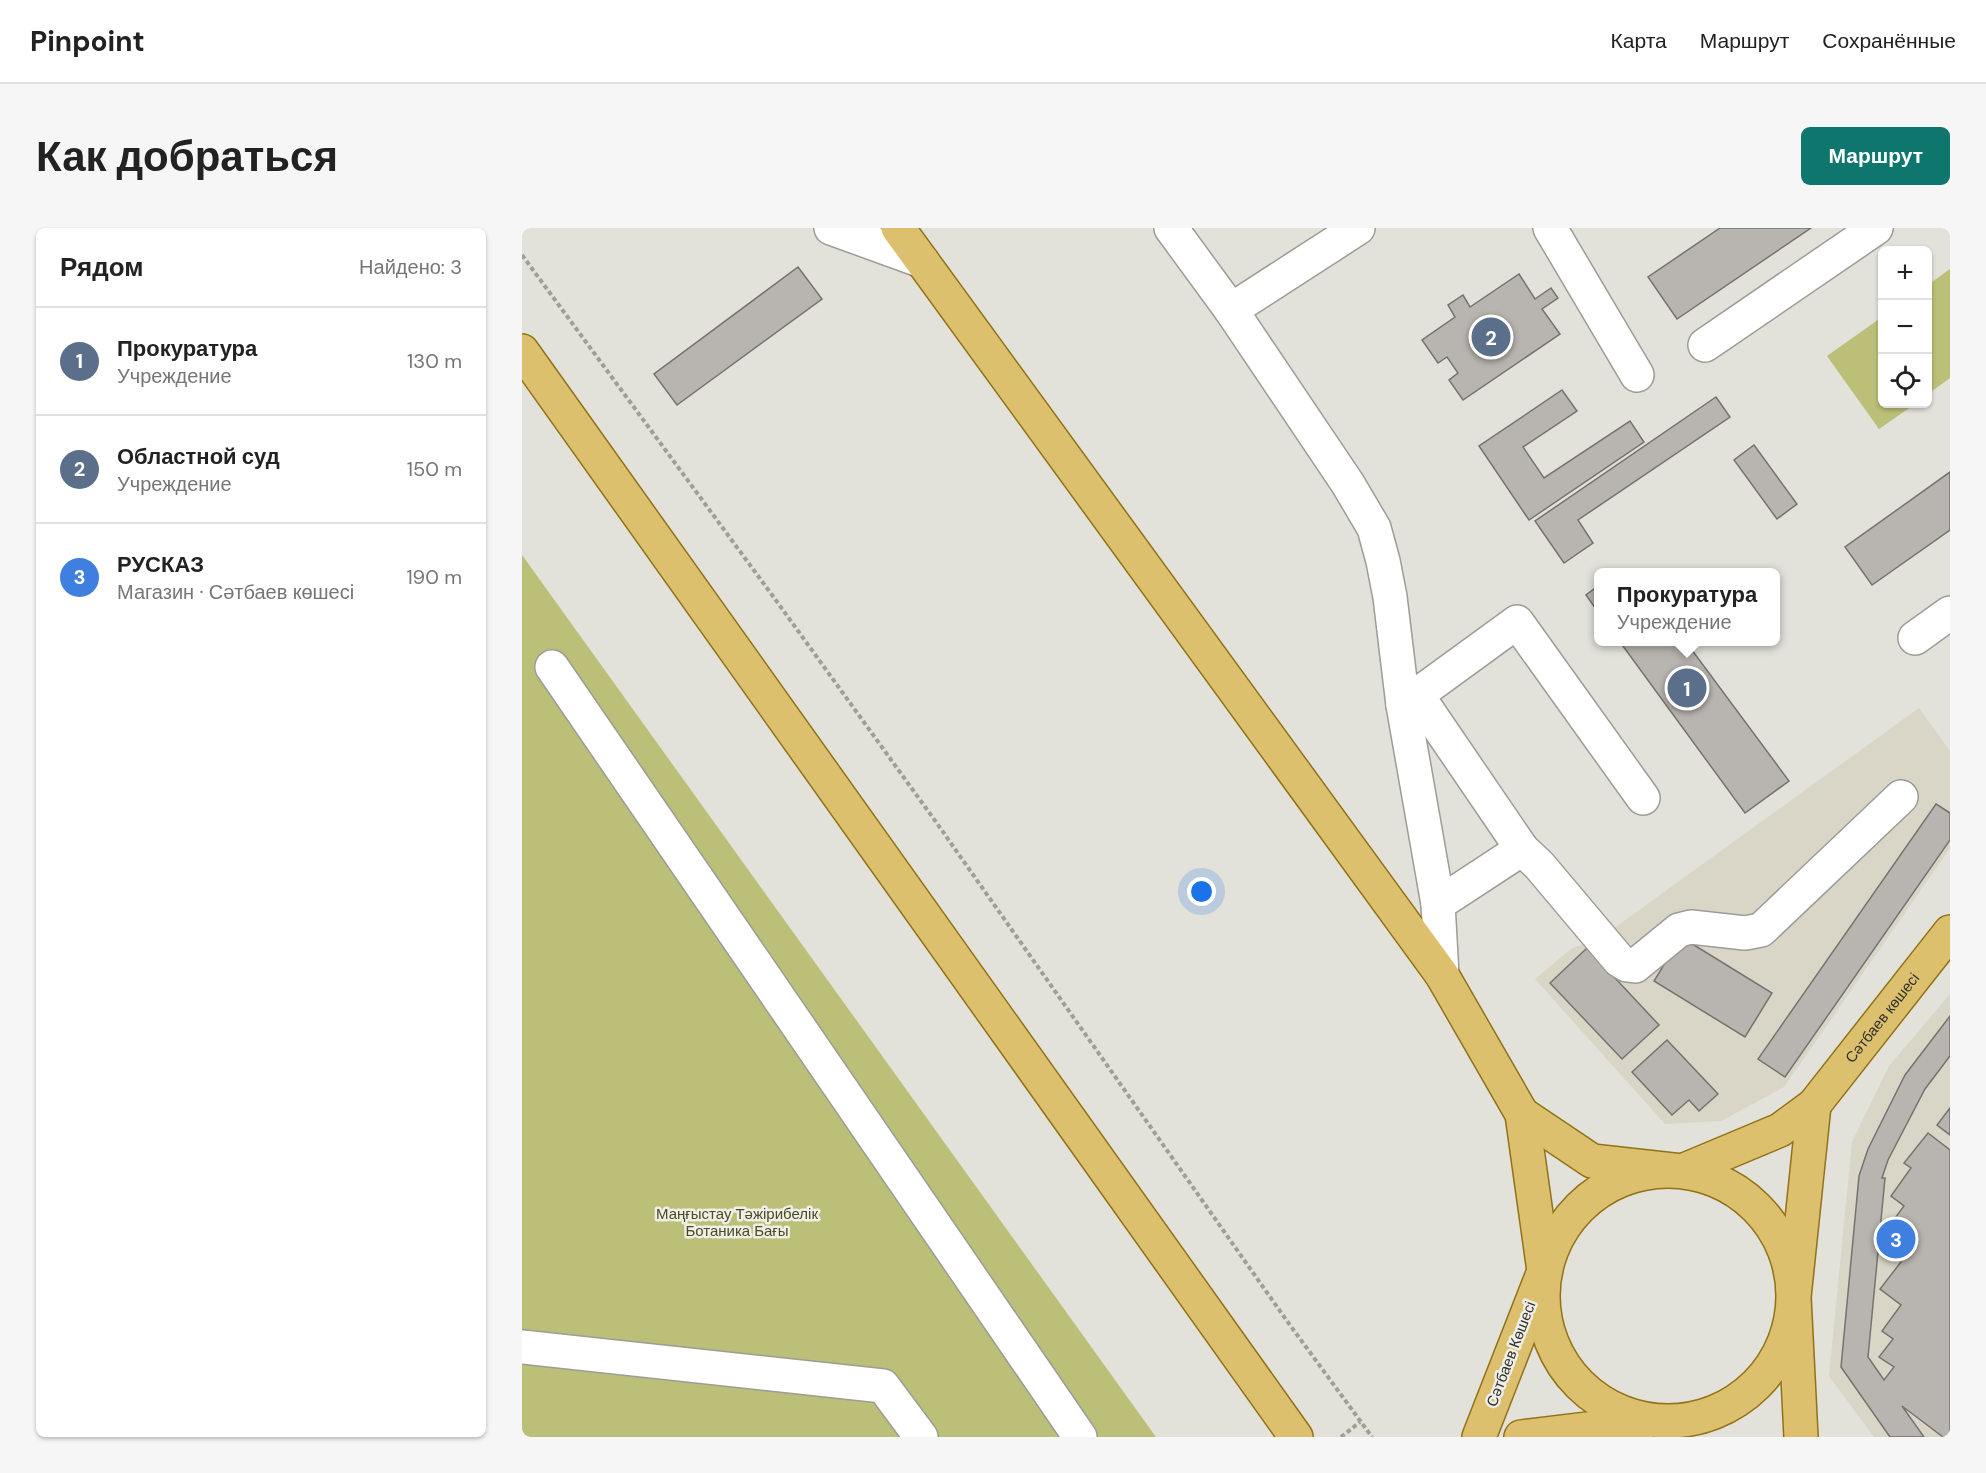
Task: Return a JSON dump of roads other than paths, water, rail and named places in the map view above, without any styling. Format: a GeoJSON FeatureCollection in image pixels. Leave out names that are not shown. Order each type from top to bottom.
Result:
{"type":"FeatureCollection","features":[{"type":"Feature","properties":{"kind":"main road"},"geometry":{"type":"LineString","coordinates":[[898,228],[1442,975],[1522,1114],[1544,1271],[1543,1313],[1556,1353],[1581,1387],[1616,1410],[1657,1421],[1685,1437]]}},
{"type":"Feature","properties":{"kind":"main road"},"geometry":{"type":"LineString","coordinates":[[522,351],[1296,1437]]}},
{"type":"Feature","properties":{"kind":"main road","name":"Сәтбаев көшесі"},"geometry":{"type":"LineString","coordinates":[[1682,1171],[1780,1130],[1814,1105],[1950,932]]}},
{"type":"Feature","properties":{"kind":"main road"},"geometry":{"type":"LineString","coordinates":[[1521,1437],[1698,1418],[1736,1402],[1767,1374],[1787,1338],[1794,1297],[1814,1105]]}},
{"type":"Feature","properties":{"kind":"main road"},"geometry":{"type":"LineString","coordinates":[[1522,1114],[1592,1161],[1682,1171],[1718,1180],[1749,1200],[1773,1227],[1789,1260],[1794,1297],[1801,1437]]}},
{"type":"Feature","properties":{"kind":"main road","name":"Сәтбаев Көшесі"},"geometry":{"type":"LineString","coordinates":[[1479,1437],[1557,1236],[1579,1206],[1609,1184],[1644,1172],[1682,1171]]}},
{"type":"Feature","properties":{"kind":"street"},"geometry":{"type":"LineString","coordinates":[[831,228],[922,261]]}},
{"type":"Feature","properties":{"kind":"street"},"geometry":{"type":"LineString","coordinates":[[1171,228],[1231,310],[1348,484],[1374,528],[1383,561],[1410,700],[1438,904],[1442,975]]}},
{"type":"Feature","properties":{"kind":"street"},"geometry":{"type":"LineString","coordinates":[[1231,310],[1358,228]]}},
{"type":"Feature","properties":{"kind":"street"},"geometry":{"type":"LineString","coordinates":[[1550,228],[1637,375]]}},
{"type":"Feature","properties":{"kind":"street"},"geometry":{"type":"LineString","coordinates":[[1705,345],[1876,228]]}},
{"type":"Feature","properties":{"kind":"street"},"geometry":{"type":"LineString","coordinates":[[1915,638],[1950,613]]}},
{"type":"Feature","properties":{"kind":"street"},"geometry":{"type":"LineString","coordinates":[[1410,700],[1517,622],[1643,798]]}},
{"type":"Feature","properties":{"kind":"street"},"geometry":{"type":"LineString","coordinates":[[552,667],[1080,1437]]}},
{"type":"Feature","properties":{"kind":"street"},"geometry":{"type":"LineString","coordinates":[[1410,700],[1522,849],[1539,865],[1619,960],[1627,965],[1635,966],[1679,930],[1690,927],[1744,933],[1761,930],[1901,797]]}},
{"type":"Feature","properties":{"kind":"street"},"geometry":{"type":"LineString","coordinates":[[1438,904],[1522,849]]}},
{"type":"Feature","properties":{"kind":"street"},"geometry":{"type":"LineString","coordinates":[[522,1347],[883,1386],[921,1437]]}},
{"type":"Feature","properties":{"kind":"place","name":"Областной суд"},"geometry":{"type":"Point","coordinates":[1491,337]}},
{"type":"Feature","properties":{"kind":"place","name":"Прокуратура"},"geometry":{"type":"Point","coordinates":[1687,688]}},
{"type":"Feature","properties":{"kind":"place","name":"РУСКАЗ"},"geometry":{"type":"Point","coordinates":[1896,1239]}},
{"type":"Feature","properties":{"kind":"park label","name":"Маңғыстау Тәжірибелік Ботаника Бағы"},"geometry":{"type":"Point","coordinates":[737,1222]}}]}
